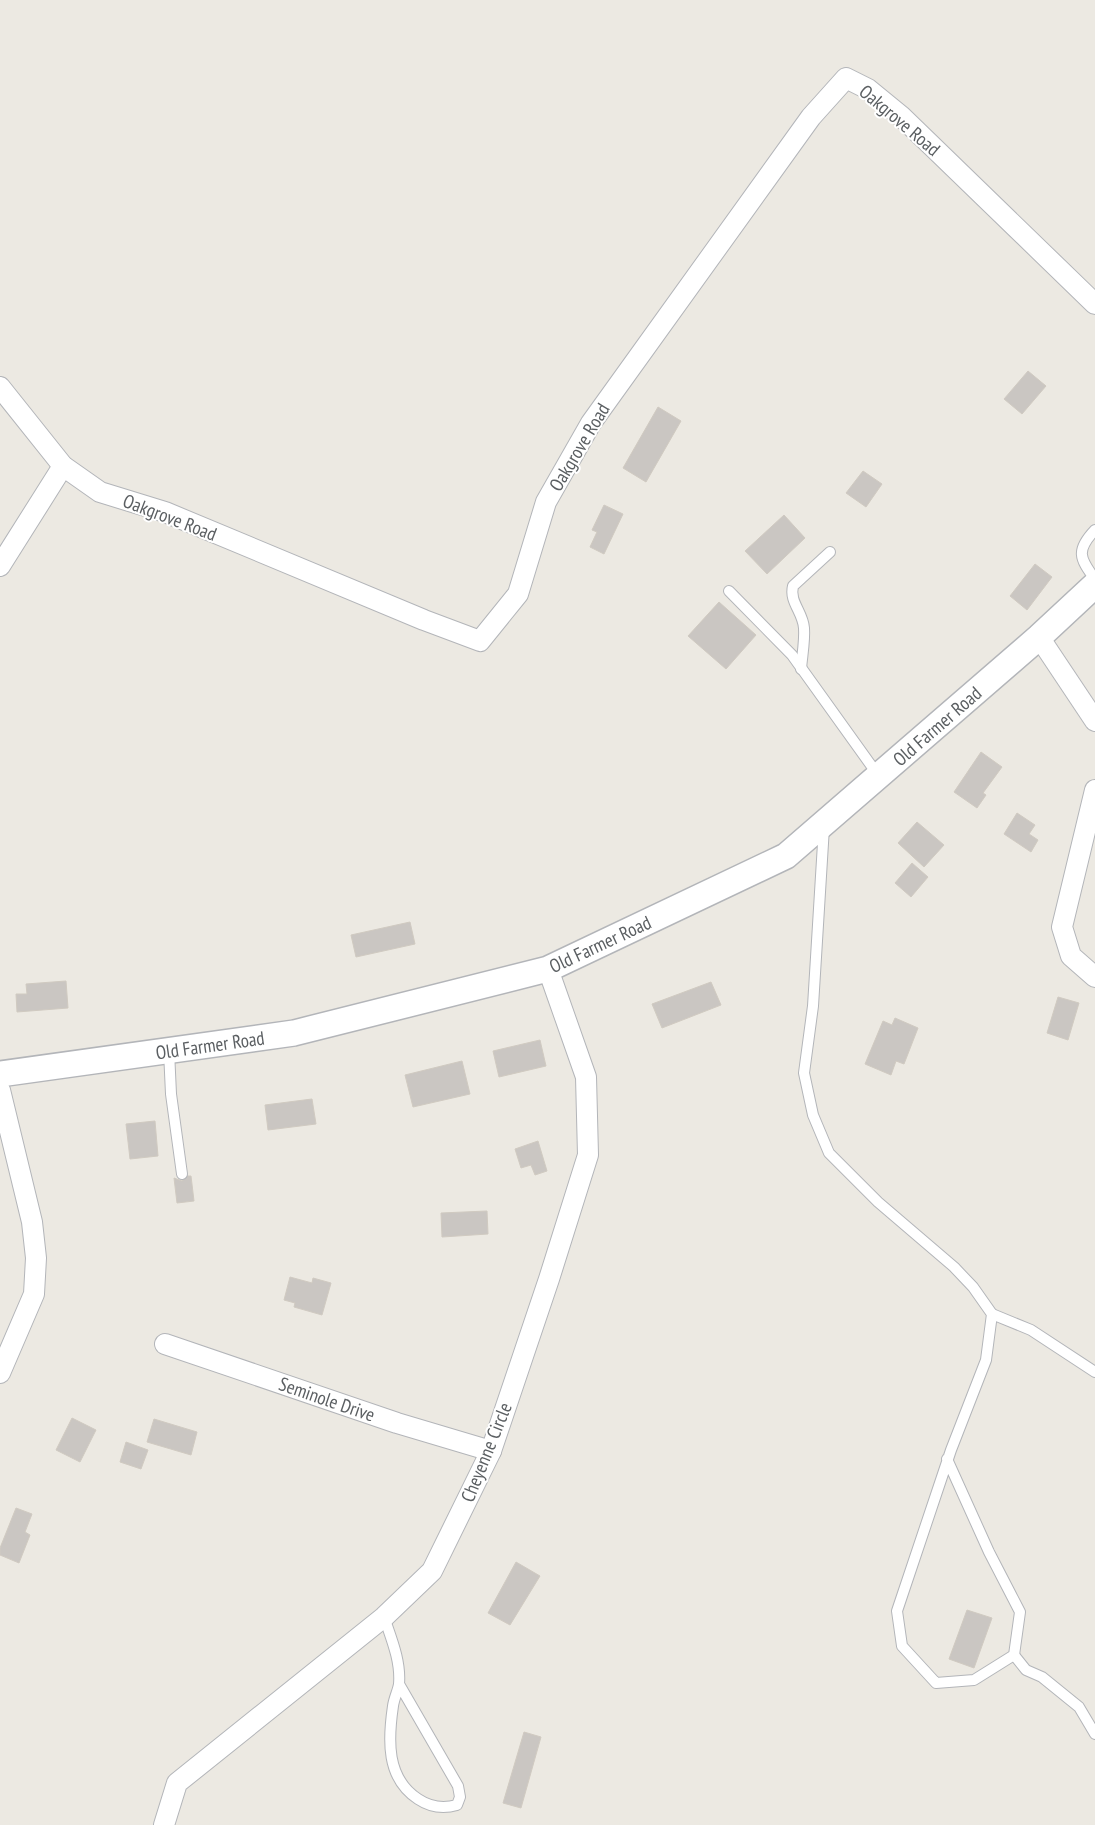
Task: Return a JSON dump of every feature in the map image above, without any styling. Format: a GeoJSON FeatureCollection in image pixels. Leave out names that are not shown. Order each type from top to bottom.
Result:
{"type":"FeatureCollection","features":[{"type":"Feature","properties":{"kind":"street","name":"Oakgrove Road"},"geometry":{"type":"LineString","coordinates":[[63,466],[100,492],[165,512],[424,620],[480,641],[518,594],[546,502],[590,423],[811,117],[846,78],[868,89],[901,116],[1095,304]]}},
{"type":"Feature","properties":{"kind":"street"},"geometry":{"type":"LineString","coordinates":[[0,387],[63,466],[0,566]]}},
{"type":"Feature","properties":{"kind":"street","name":"Old Farmer Road"},"geometry":{"type":"LineString","coordinates":[[0,1074],[294,1033],[548,969],[786,856],[1039,638],[1095,585]]}},
{"type":"Feature","properties":{"kind":"street"},"geometry":{"type":"LineString","coordinates":[[1039,638],[1095,720]]}},
{"type":"Feature","properties":{"kind":"street"},"geometry":{"type":"LineString","coordinates":[[1095,790],[1062,927],[1071,956],[1095,977]]}},
{"type":"Feature","properties":{"kind":"street","name":"Cheyenne Circle"},"geometry":{"type":"LineString","coordinates":[[164,1825],[177,1783],[384,1617],[432,1572],[491,1451],[588,1155],[586,1077],[548,969]]}},
{"type":"Feature","properties":{"kind":"street"},"geometry":{"type":"LineString","coordinates":[[0,1090],[32,1222],[36,1258],[34,1294],[0,1373]]}},
{"type":"Feature","properties":{"kind":"street","name":"Seminole Drive"},"geometry":{"type":"LineString","coordinates":[[165,1344],[397,1423],[491,1451]]}},
{"type":"Feature","properties":{"kind":"lane"},"geometry":{"type":"LineString","coordinates":[[1095,530],[1086,540],[1081,555],[1083,564],[1095,579]]}},
{"type":"Feature","properties":{"kind":"lane"},"geometry":{"type":"LineString","coordinates":[[801,669],[804,628],[802,616],[791,594],[793,586],[830,552]]}},
{"type":"Feature","properties":{"kind":"lane"},"geometry":{"type":"LineString","coordinates":[[728,590],[792,656],[879,776]]}},
{"type":"Feature","properties":{"kind":"lane"},"geometry":{"type":"LineString","coordinates":[[824,823],[813,1006],[804,1073],[813,1115],[829,1153],[878,1202],[954,1267],[973,1287],[992,1314],[1031,1330],[1095,1372]]}},
{"type":"Feature","properties":{"kind":"lane"},"geometry":{"type":"LineString","coordinates":[[169,1051],[171,1094],[182,1174]]}},
{"type":"Feature","properties":{"kind":"lane"},"geometry":{"type":"LineString","coordinates":[[992,1314],[986,1360],[948,1459],[897,1611],[902,1646],[936,1683],[974,1680],[1014,1655]]}},
{"type":"Feature","properties":{"kind":"lane"},"geometry":{"type":"LineString","coordinates":[[948,1459],[989,1552],[1020,1612],[1014,1655],[1026,1670],[1042,1677],[1079,1707],[1095,1734]]}},
{"type":"Feature","properties":{"kind":"lane"},"geometry":{"type":"LineString","coordinates":[[384,1617],[398,1660],[399,1684],[393,1705],[390,1754],[397,1780],[409,1794],[427,1806],[447,1808],[457,1805],[460,1797],[458,1786],[399,1684]]}},
{"type":"Feature","properties":{"kind":"building"},"geometry":{"type":"Polygon","coordinates":[[[1028,371],[1046,386],[1022,414],[1004,399],[1028,371]]]}},
{"type":"Feature","properties":{"kind":"building"},"geometry":{"type":"Polygon","coordinates":[[[658,407],[681,421],[646,482],[623,468],[658,407]]]}},
{"type":"Feature","properties":{"kind":"building"},"geometry":{"type":"Polygon","coordinates":[[[863,471],[882,484],[866,507],[846,493],[863,471]]]}},
{"type":"Feature","properties":{"kind":"building"},"geometry":{"type":"Polygon","coordinates":[[[604,505],[623,514],[604,554],[590,547],[597,532],[592,530],[604,505]]]}},
{"type":"Feature","properties":{"kind":"building"},"geometry":{"type":"Polygon","coordinates":[[[784,515],[805,538],[767,574],[745,551],[784,515]]]}},
{"type":"Feature","properties":{"kind":"building"},"geometry":{"type":"Polygon","coordinates":[[[1035,564],[1052,577],[1027,610],[1010,596],[1035,564]]]}},
{"type":"Feature","properties":{"kind":"building"},"geometry":{"type":"Polygon","coordinates":[[[719,602],[756,635],[726,669],[688,636],[719,602]]]}},
{"type":"Feature","properties":{"kind":"building"},"geometry":{"type":"Polygon","coordinates":[[[981,752],[1002,767],[983,793],[986,795],[977,808],[954,792],[981,752]]]}},
{"type":"Feature","properties":{"kind":"building"},"geometry":{"type":"Polygon","coordinates":[[[1017,813],[1035,825],[1029,834],[1038,840],[1031,852],[1004,834],[1017,813]]]}},
{"type":"Feature","properties":{"kind":"building"},"geometry":{"type":"Polygon","coordinates":[[[917,822],[944,845],[924,867],[898,843],[917,822]]]}},
{"type":"Feature","properties":{"kind":"building"},"geometry":{"type":"Polygon","coordinates":[[[912,863],[928,877],[911,897],[895,883],[912,863]]]}},
{"type":"Feature","properties":{"kind":"building"},"geometry":{"type":"Polygon","coordinates":[[[410,922],[415,944],[356,957],[351,935],[410,922]]]}},
{"type":"Feature","properties":{"kind":"building"},"geometry":{"type":"Polygon","coordinates":[[[66,981],[68,1008],[17,1012],[16,994],[27,994],[26,984],[66,981]]]}},
{"type":"Feature","properties":{"kind":"building"},"geometry":{"type":"Polygon","coordinates":[[[711,982],[721,1005],[662,1028],[652,1004],[711,982]]]}},
{"type":"Feature","properties":{"kind":"building"},"geometry":{"type":"Polygon","coordinates":[[[1058,997],[1079,1003],[1068,1040],[1047,1033],[1058,997]]]}},
{"type":"Feature","properties":{"kind":"building"},"geometry":{"type":"Polygon","coordinates":[[[895,1018],[918,1028],[904,1064],[896,1061],[891,1075],[865,1064],[883,1021],[892,1025],[895,1018]]]}},
{"type":"Feature","properties":{"kind":"building"},"geometry":{"type":"Polygon","coordinates":[[[540,1040],[546,1066],[499,1077],[493,1051],[540,1040]]]}},
{"type":"Feature","properties":{"kind":"building"},"geometry":{"type":"Polygon","coordinates":[[[462,1061],[470,1094],[413,1107],[405,1075],[462,1061]]]}},
{"type":"Feature","properties":{"kind":"building"},"geometry":{"type":"Polygon","coordinates":[[[312,1099],[316,1124],[268,1130],[265,1105],[312,1099]]]}},
{"type":"Feature","properties":{"kind":"building"},"geometry":{"type":"Polygon","coordinates":[[[155,1121],[158,1156],[130,1159],[126,1124],[155,1121]]]}},
{"type":"Feature","properties":{"kind":"building"},"geometry":{"type":"Polygon","coordinates":[[[538,1141],[547,1171],[535,1175],[531,1165],[521,1168],[515,1149],[538,1141]]]}},
{"type":"Feature","properties":{"kind":"building"},"geometry":{"type":"Polygon","coordinates":[[[191,1176],[194,1201],[177,1203],[174,1178],[182,1181],[191,1176]]]}},
{"type":"Feature","properties":{"kind":"building"},"geometry":{"type":"Polygon","coordinates":[[[487,1211],[488,1234],[442,1237],[441,1213],[487,1211]]]}},
{"type":"Feature","properties":{"kind":"building"},"geometry":{"type":"Polygon","coordinates":[[[290,1277],[312,1283],[313,1278],[331,1283],[322,1315],[294,1307],[295,1303],[284,1300],[290,1277]]]}},
{"type":"Feature","properties":{"kind":"building"},"geometry":{"type":"Polygon","coordinates":[[[72,1418],[96,1430],[80,1462],[56,1450],[72,1418]]]}},
{"type":"Feature","properties":{"kind":"building"},"geometry":{"type":"Polygon","coordinates":[[[154,1419],[197,1432],[191,1455],[147,1442],[154,1419]]]}},
{"type":"Feature","properties":{"kind":"building"},"geometry":{"type":"Polygon","coordinates":[[[126,1442],[148,1450],[141,1469],[120,1462],[126,1442]]]}},
{"type":"Feature","properties":{"kind":"building"},"geometry":{"type":"Polygon","coordinates":[[[16,1508],[32,1514],[25,1532],[30,1535],[19,1563],[0,1555],[0,1548],[16,1508]]]}},
{"type":"Feature","properties":{"kind":"building"},"geometry":{"type":"Polygon","coordinates":[[[516,1562],[540,1576],[510,1625],[488,1613],[516,1562]]]}},
{"type":"Feature","properties":{"kind":"building"},"geometry":{"type":"Polygon","coordinates":[[[967,1610],[992,1618],[974,1668],[949,1659],[967,1610]]]}},
{"type":"Feature","properties":{"kind":"building"},"geometry":{"type":"Polygon","coordinates":[[[524,1732],[541,1737],[521,1808],[503,1803],[524,1732]]]}}]}
